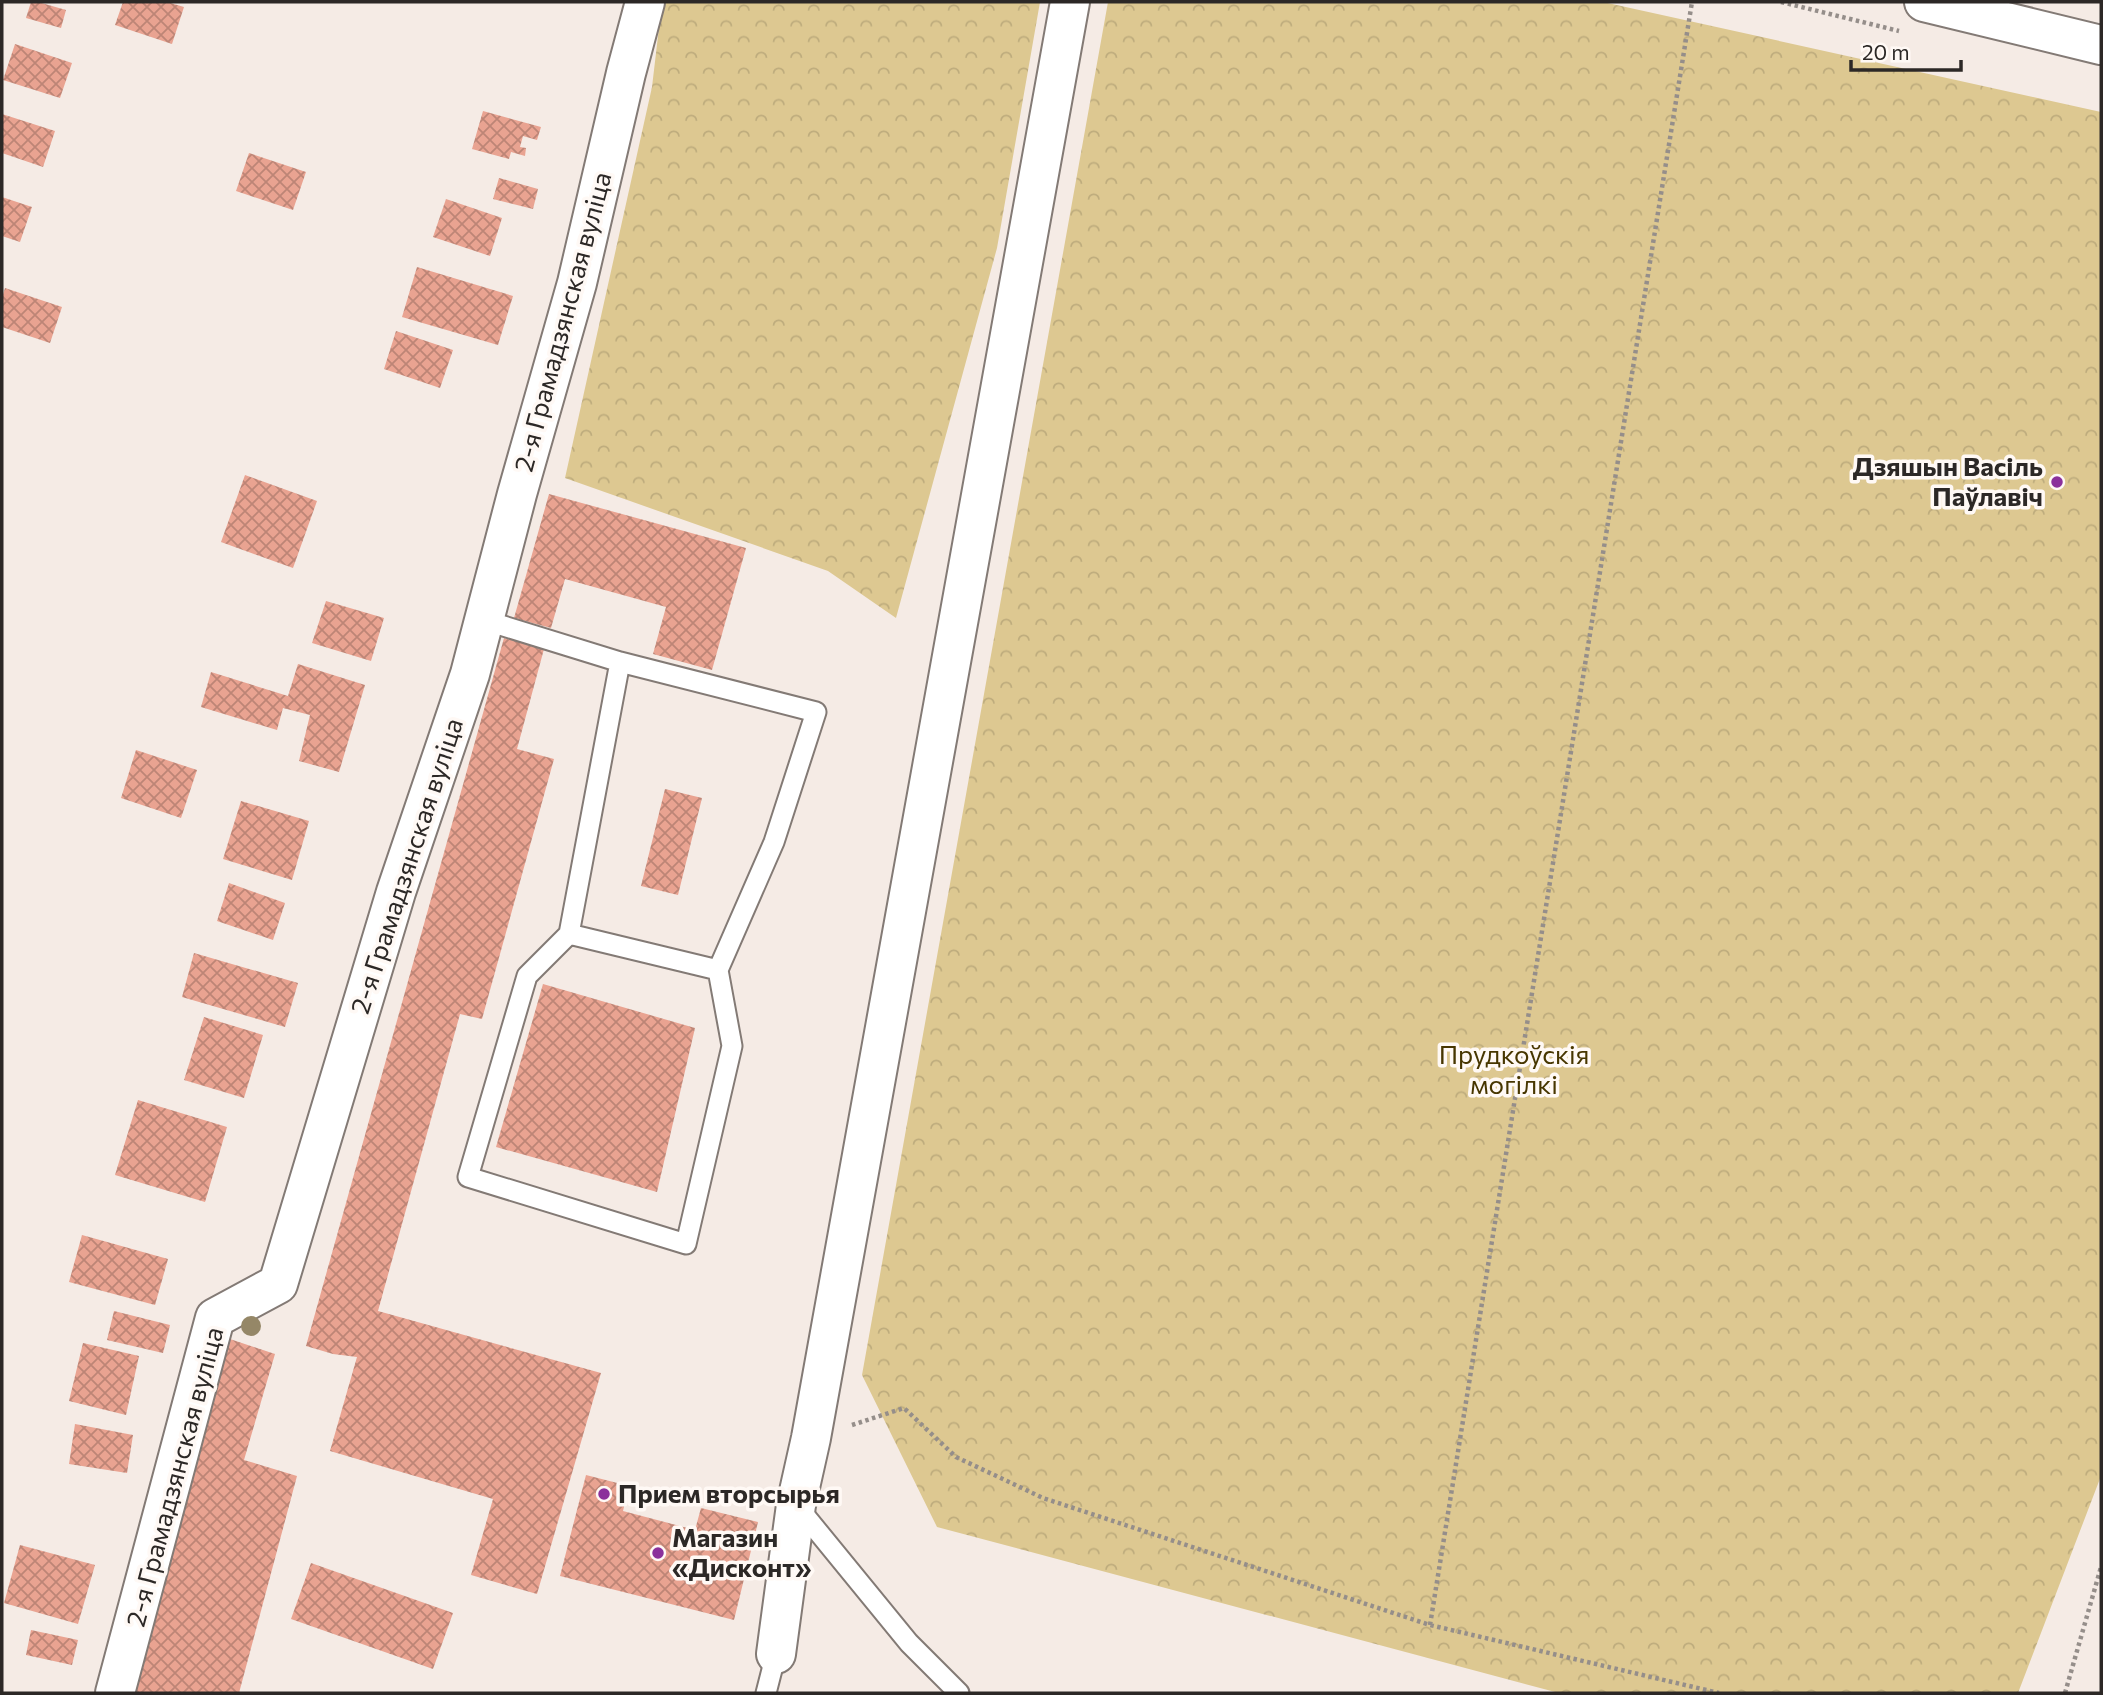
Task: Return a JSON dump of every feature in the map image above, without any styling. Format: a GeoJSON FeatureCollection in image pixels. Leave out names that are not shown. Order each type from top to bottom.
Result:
{"type":"FeatureCollection","features":[{"type":"Feature","properties":{"kind":"street","name":"2-я Грамадзянская вуліца"},"geometry":{"type":"LineString","coordinates":[[115,1693],[215,1318],[278,1284],[392,905],[470,674],[517,494],[577,283],[645,2]]}},
{"type":"Feature","properties":{"kind":"street"},"geometry":{"type":"LineString","coordinates":[[776,1654],[796,1505],[811,1438],[1070,2]]}},
{"type":"Feature","properties":{"kind":"street"},"geometry":{"type":"LineString","coordinates":[[1924,2],[2101,45]]}},
{"type":"Feature","properties":{"kind":"lane"},"geometry":{"type":"LineString","coordinates":[[484,620],[620,663],[816,712],[774,842],[718,970],[732,1046],[686,1244],[468,1177],[527,976],[569,934],[620,663]]}},
{"type":"Feature","properties":{"kind":"lane"},"geometry":{"type":"LineString","coordinates":[[569,934],[718,970]]}},
{"type":"Feature","properties":{"kind":"lane"},"geometry":{"type":"LineString","coordinates":[[796,1505],[909,1643],[959,1693]]}},
{"type":"Feature","properties":{"kind":"lane"},"geometry":{"type":"LineString","coordinates":[[766,1693],[776,1654]]}},
{"type":"Feature","properties":{"kind":"path"},"geometry":{"type":"LineString","coordinates":[[1430,1625],[1692,2]]}},
{"type":"Feature","properties":{"kind":"path"},"geometry":{"type":"LineString","coordinates":[[811,1438],[904,1408],[957,1457],[1043,1498],[1430,1625],[1719,1693]]}},
{"type":"Feature","properties":{"kind":"path"},"geometry":{"type":"LineString","coordinates":[[2065,1693],[2101,1567]]}},
{"type":"Feature","properties":{"kind":"green space"},"geometry":{"type":"Polygon","coordinates":[[[662,2],[1040,2],[997,248],[896,618],[828,571],[565,478],[652,87],[662,2]]]}},
{"type":"Feature","properties":{"kind":"green space","name":"Прудкоўскія могілкі"},"geometry":{"type":"Polygon","coordinates":[[[1108,2],[1603,2],[2101,112],[2101,1476],[2018,1693],[1559,1693],[937,1527],[862,1375],[1108,2]]]}},
{"type":"Feature","properties":{"kind":"building"},"geometry":{"type":"Polygon","coordinates":[[[31,2],[66,10],[61,28],[26,18],[31,2]]]}},
{"type":"Feature","properties":{"kind":"building"},"geometry":{"type":"Polygon","coordinates":[[[123,2],[167,2],[184,7],[172,44],[115,25],[123,2]]]}},
{"type":"Feature","properties":{"kind":"building"},"geometry":{"type":"Polygon","coordinates":[[[15,44],[72,63],[60,98],[3,80],[15,44]]]}},
{"type":"Feature","properties":{"kind":"building"},"geometry":{"type":"Polygon","coordinates":[[[483,111],[541,127],[537,140],[523,136],[520,147],[526,148],[525,156],[511,152],[509,159],[472,149],[483,111]]]}},
{"type":"Feature","properties":{"kind":"building"},"geometry":{"type":"Polygon","coordinates":[[[2,114],[55,131],[43,167],[2,153],[2,114]]]}},
{"type":"Feature","properties":{"kind":"building"},"geometry":{"type":"Polygon","coordinates":[[[249,153],[306,172],[293,210],[236,191],[249,153]]]}},
{"type":"Feature","properties":{"kind":"building"},"geometry":{"type":"Polygon","coordinates":[[[499,178],[538,189],[533,209],[493,199],[499,178]]]}},
{"type":"Feature","properties":{"kind":"building"},"geometry":{"type":"Polygon","coordinates":[[[2,197],[32,207],[20,242],[2,236],[2,197]]]}},
{"type":"Feature","properties":{"kind":"building"},"geometry":{"type":"Polygon","coordinates":[[[446,199],[502,218],[490,256],[433,237],[446,199]]]}},
{"type":"Feature","properties":{"kind":"building"},"geometry":{"type":"Polygon","coordinates":[[[417,267],[513,296],[498,345],[402,317],[417,267]]]}},
{"type":"Feature","properties":{"kind":"building"},"geometry":{"type":"Polygon","coordinates":[[[5,288],[62,307],[50,343],[2,327],[2,298],[5,288]]]}},
{"type":"Feature","properties":{"kind":"building"},"geometry":{"type":"Polygon","coordinates":[[[396,331],[453,350],[440,388],[384,369],[396,331]]]}},
{"type":"Feature","properties":{"kind":"building"},"geometry":{"type":"Polygon","coordinates":[[[245,475],[317,501],[293,568],[221,542],[245,475]]]}},
{"type":"Feature","properties":{"kind":"building"},"geometry":{"type":"Polygon","coordinates":[[[549,494],[746,548],[712,670],[653,654],[666,607],[565,579],[551,628],[514,618],[549,494]]]}},
{"type":"Feature","properties":{"kind":"building"},"geometry":{"type":"Polygon","coordinates":[[[326,601],[384,618],[371,661],[312,643],[326,601]]]}},
{"type":"Feature","properties":{"kind":"building"},"geometry":{"type":"Polygon","coordinates":[[[504,638],[544,649],[517,749],[554,759],[482,1019],[460,1014],[378,1311],[601,1373],[537,1594],[471,1575],[493,1499],[330,1451],[357,1357],[333,1354],[306,1346],[504,638]]]}},
{"type":"Feature","properties":{"kind":"building"},"geometry":{"type":"Polygon","coordinates":[[[298,664],[365,685],[339,772],[299,761],[310,715],[283,708],[277,730],[201,707],[211,672],[288,696],[298,664]]]}},
{"type":"Feature","properties":{"kind":"building"},"geometry":{"type":"Polygon","coordinates":[[[136,750],[197,770],[181,818],[121,798],[136,750]]]}},
{"type":"Feature","properties":{"kind":"building"},"geometry":{"type":"Polygon","coordinates":[[[665,789],[702,798],[678,895],[641,886],[665,789]]]}},
{"type":"Feature","properties":{"kind":"building"},"geometry":{"type":"Polygon","coordinates":[[[241,801],[309,821],[292,880],[223,859],[241,801]]]}},
{"type":"Feature","properties":{"kind":"building"},"geometry":{"type":"Polygon","coordinates":[[[229,883],[285,903],[273,940],[217,921],[229,883]]]}},
{"type":"Feature","properties":{"kind":"building"},"geometry":{"type":"Polygon","coordinates":[[[194,953],[298,983],[285,1027],[182,997],[194,953]]]}},
{"type":"Feature","properties":{"kind":"building"},"geometry":{"type":"Polygon","coordinates":[[[543,984],[695,1028],[657,1192],[496,1147],[543,984]]]}},
{"type":"Feature","properties":{"kind":"building"},"geometry":{"type":"Polygon","coordinates":[[[204,1017],[263,1035],[244,1098],[184,1080],[204,1017]]]}},
{"type":"Feature","properties":{"kind":"building"},"geometry":{"type":"Polygon","coordinates":[[[138,1100],[227,1127],[205,1202],[115,1175],[138,1100]]]}},
{"type":"Feature","properties":{"kind":"building"},"geometry":{"type":"Polygon","coordinates":[[[82,1235],[168,1259],[155,1305],[69,1282],[82,1235]]]}},
{"type":"Feature","properties":{"kind":"building"},"geometry":{"type":"Polygon","coordinates":[[[114,1311],[170,1325],[163,1353],[107,1340],[114,1311]]]}},
{"type":"Feature","properties":{"kind":"building"},"geometry":{"type":"Polygon","coordinates":[[[224,1337],[275,1354],[244,1460],[297,1476],[239,1693],[133,1693],[224,1337]]]}},
{"type":"Feature","properties":{"kind":"building"},"geometry":{"type":"Polygon","coordinates":[[[83,1343],[139,1356],[126,1415],[69,1401],[83,1343]]]}},
{"type":"Feature","properties":{"kind":"building"},"geometry":{"type":"Polygon","coordinates":[[[75,1424],[133,1435],[127,1473],[69,1464],[75,1424]]]}},
{"type":"Feature","properties":{"kind":"building","name":"Магазин «Дисконт»"},"geometry":{"type":"Polygon","coordinates":[[[586,1475],[629,1486],[623,1511],[695,1530],[701,1508],[758,1522],[734,1620],[560,1576],[586,1475]]]}},
{"type":"Feature","properties":{"kind":"building"},"geometry":{"type":"Polygon","coordinates":[[[20,1545],[95,1565],[78,1624],[4,1603],[20,1545]]]}},
{"type":"Feature","properties":{"kind":"building"},"geometry":{"type":"Polygon","coordinates":[[[311,1563],[453,1613],[433,1669],[291,1619],[311,1563]]]}},
{"type":"Feature","properties":{"kind":"building"},"geometry":{"type":"Polygon","coordinates":[[[31,1630],[78,1640],[72,1665],[26,1655],[31,1630]]]}},
{"type":"Feature","properties":{"kind":"place","name":"Дзяшын Васіль Паўлавіч"},"geometry":{"type":"Point","coordinates":[2057,482]}},
{"type":"Feature","properties":{"kind":"place","name":"Прием вторсырья"},"geometry":{"type":"Point","coordinates":[604,1494]}},
{"type":"Feature","properties":{"kind":"place","name":"Магазин «Дисконт»"},"geometry":{"type":"Point","coordinates":[658,1553]}}]}
